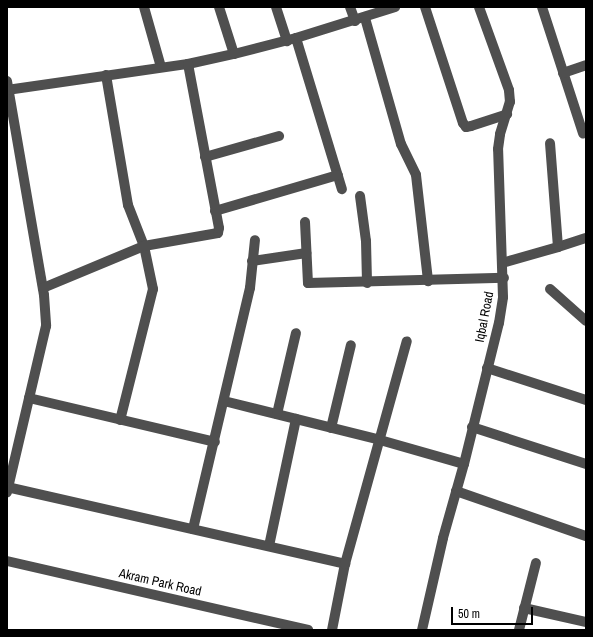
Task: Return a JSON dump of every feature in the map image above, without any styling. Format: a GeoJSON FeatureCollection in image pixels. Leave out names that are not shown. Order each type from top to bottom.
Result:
{"type":"FeatureCollection","features":[{"type":"Feature","properties":{"kind":"street"},"geometry":{"type":"LineString","coordinates":[[144,7],[161,67]]}},
{"type":"Feature","properties":{"kind":"street"},"geometry":{"type":"LineString","coordinates":[[219,7],[234,54]]}},
{"type":"Feature","properties":{"kind":"street"},"geometry":{"type":"LineString","coordinates":[[276,7],[292,40],[342,189]]}},
{"type":"Feature","properties":{"kind":"street"},"geometry":{"type":"LineString","coordinates":[[350,7],[355,21]]}},
{"type":"Feature","properties":{"kind":"street"},"geometry":{"type":"LineString","coordinates":[[345,564],[193,529],[7,489],[46,326],[43,288],[8,87],[188,64],[292,40],[365,18],[395,7]]}},
{"type":"Feature","properties":{"kind":"street"},"geometry":{"type":"LineString","coordinates":[[425,7],[463,123],[466,127],[507,114]]}},
{"type":"Feature","properties":{"kind":"street","name":"Iqbal Road"},"geometry":{"type":"LineString","coordinates":[[422,630],[442,538],[464,464],[499,322],[503,297],[504,278],[502,263],[498,149],[500,134],[510,102],[509,90],[479,7]]}},
{"type":"Feature","properties":{"kind":"street"},"geometry":{"type":"LineString","coordinates":[[542,7],[583,133]]}},
{"type":"Feature","properties":{"kind":"street"},"geometry":{"type":"LineString","coordinates":[[365,18],[401,144],[416,175],[428,281]]}},
{"type":"Feature","properties":{"kind":"street"},"geometry":{"type":"LineString","coordinates":[[43,288],[144,246],[218,233],[219,228],[188,64]]}},
{"type":"Feature","properties":{"kind":"street"},"geometry":{"type":"LineString","coordinates":[[563,73],[586,65]]}},
{"type":"Feature","properties":{"kind":"street"},"geometry":{"type":"LineString","coordinates":[[106,75],[128,205],[144,246],[153,289],[120,420]]}},
{"type":"Feature","properties":{"kind":"street"},"geometry":{"type":"LineString","coordinates":[[205,157],[279,136]]}},
{"type":"Feature","properties":{"kind":"street"},"geometry":{"type":"LineString","coordinates":[[550,143],[558,247]]}},
{"type":"Feature","properties":{"kind":"street"},"geometry":{"type":"LineString","coordinates":[[215,212],[338,175]]}},
{"type":"Feature","properties":{"kind":"street"},"geometry":{"type":"LineString","coordinates":[[360,196],[366,241],[367,283]]}},
{"type":"Feature","properties":{"kind":"street"},"geometry":{"type":"LineString","coordinates":[[305,222],[308,283],[367,283],[504,278]]}},
{"type":"Feature","properties":{"kind":"street"},"geometry":{"type":"LineString","coordinates":[[502,263],[586,238]]}},
{"type":"Feature","properties":{"kind":"street"},"geometry":{"type":"LineString","coordinates":[[193,529],[215,442],[250,288],[255,240]]}},
{"type":"Feature","properties":{"kind":"street"},"geometry":{"type":"LineString","coordinates":[[252,261],[306,253]]}},
{"type":"Feature","properties":{"kind":"street"},"geometry":{"type":"LineString","coordinates":[[550,290],[586,321]]}},
{"type":"Feature","properties":{"kind":"street"},"geometry":{"type":"LineString","coordinates":[[277,414],[296,333]]}},
{"type":"Feature","properties":{"kind":"street"},"geometry":{"type":"LineString","coordinates":[[332,630],[345,564],[407,341]]}},
{"type":"Feature","properties":{"kind":"street"},"geometry":{"type":"LineString","coordinates":[[331,428],[351,345]]}},
{"type":"Feature","properties":{"kind":"street"},"geometry":{"type":"LineString","coordinates":[[487,368],[586,400]]}},
{"type":"Feature","properties":{"kind":"street"},"geometry":{"type":"LineString","coordinates":[[29,398],[215,442]]}},
{"type":"Feature","properties":{"kind":"street"},"geometry":{"type":"LineString","coordinates":[[224,401],[380,440],[464,464]]}},
{"type":"Feature","properties":{"kind":"street"},"geometry":{"type":"LineString","coordinates":[[269,546],[296,419]]}},
{"type":"Feature","properties":{"kind":"street"},"geometry":{"type":"LineString","coordinates":[[472,427],[586,464]]}},
{"type":"Feature","properties":{"kind":"street"},"geometry":{"type":"LineString","coordinates":[[456,490],[586,536]]}},
{"type":"Feature","properties":{"kind":"street","name":"Akram Park Road"},"geometry":{"type":"LineString","coordinates":[[7,561],[308,630]]}},
{"type":"Feature","properties":{"kind":"street"},"geometry":{"type":"LineString","coordinates":[[519,630],[536,563]]}},
{"type":"Feature","properties":{"kind":"street"},"geometry":{"type":"LineString","coordinates":[[524,608],[586,622]]}}]}
